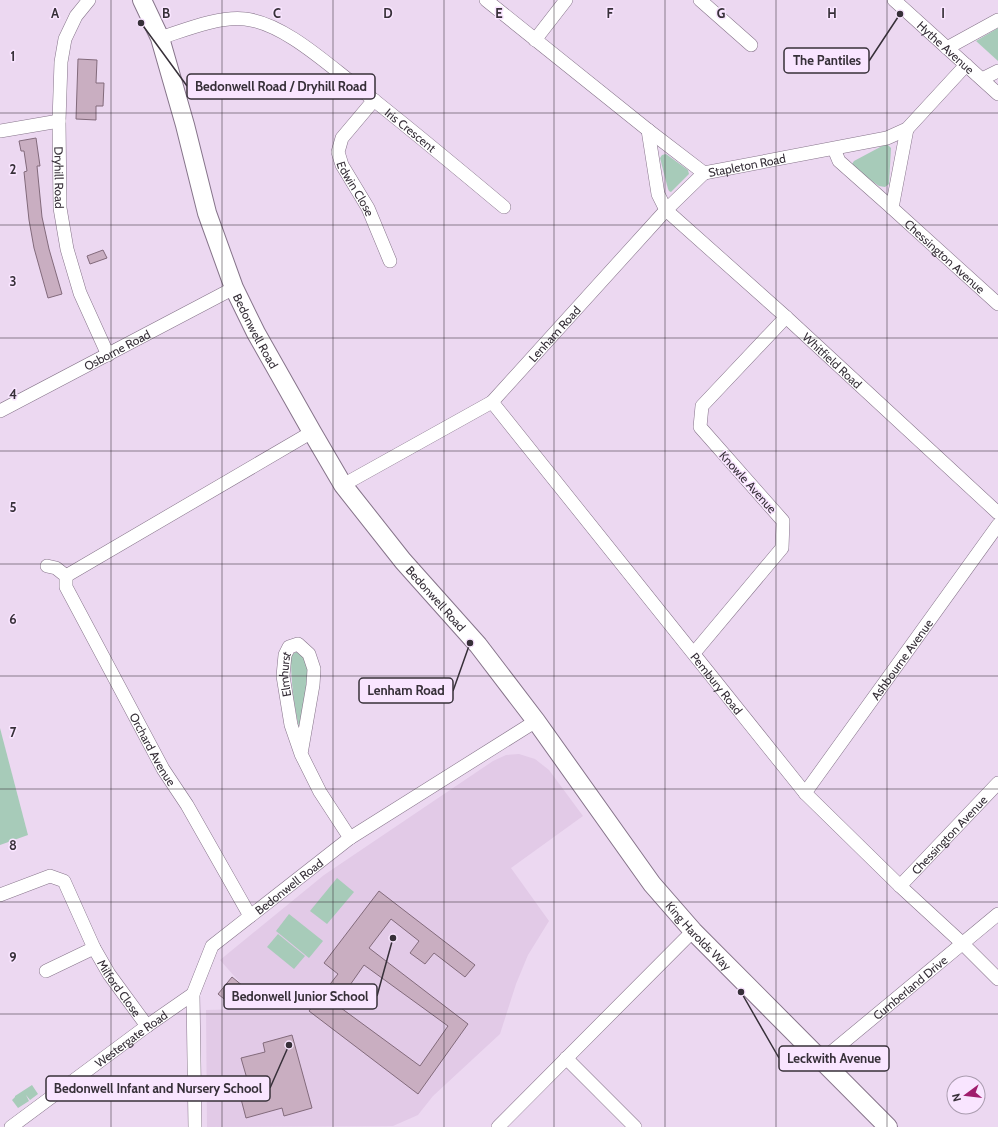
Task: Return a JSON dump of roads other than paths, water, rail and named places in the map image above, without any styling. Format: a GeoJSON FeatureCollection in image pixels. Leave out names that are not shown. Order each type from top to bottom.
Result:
{"type":"FeatureCollection","features":[{"type":"Feature","properties":{"kind":"street","name":"Dryhill Road"},"geometry":{"type":"LineString","coordinates":[[90,0],[76,16],[65,39],[61,62],[59,121],[60,208],[67,249],[80,294],[108,355]]}},
{"type":"Feature","properties":{"kind":"street","name":"Stapleton Road"},"geometry":{"type":"LineString","coordinates":[[486,0],[704,173],[887,138],[907,129],[966,65]]}},
{"type":"Feature","properties":{"kind":"street"},"geometry":{"type":"LineString","coordinates":[[535,40],[566,0]]}},
{"type":"Feature","properties":{"kind":"street"},"geometry":{"type":"LineString","coordinates":[[700,0],[751,45]]}},
{"type":"Feature","properties":{"kind":"street","name":"Hythe Avenue"},"geometry":{"type":"LineString","coordinates":[[894,0],[998,94]]}},
{"type":"Feature","properties":{"kind":"street","name":"Bedonwell Road"},"geometry":{"type":"LineString","coordinates":[[142,3],[160,38],[185,125],[207,213],[234,288],[256,332],[312,432],[344,485],[403,561],[478,645],[536,721],[350,838],[212,946],[193,994],[195,1127]]}},
{"type":"Feature","properties":{"kind":"street","name":"Iris Crescent"},"geometry":{"type":"LineString","coordinates":[[160,38],[225,19],[249,19],[272,27],[286,34],[374,100],[504,207]]}},
{"type":"Feature","properties":{"kind":"street"},"geometry":{"type":"LineString","coordinates":[[947,48],[998,20]]}},
{"type":"Feature","properties":{"kind":"street"},"geometry":{"type":"LineString","coordinates":[[982,79],[998,71]]}},
{"type":"Feature","properties":{"kind":"street","name":"Edwin Close"},"geometry":{"type":"LineString","coordinates":[[374,100],[342,138],[338,152],[342,165],[368,208],[390,261]]}},
{"type":"Feature","properties":{"kind":"street"},"geometry":{"type":"LineString","coordinates":[[0,131],[59,121]]}},
{"type":"Feature","properties":{"kind":"street"},"geometry":{"type":"LineString","coordinates":[[892,208],[907,129]]}},
{"type":"Feature","properties":{"kind":"street"},"geometry":{"type":"LineString","coordinates":[[648,130],[658,194],[666,210]]}},
{"type":"Feature","properties":{"kind":"street","name":"Chessington Avenue"},"geometry":{"type":"LineString","coordinates":[[834,149],[839,161],[998,304]]}},
{"type":"Feature","properties":{"kind":"street","name":"Lenham Road"},"geometry":{"type":"LineString","coordinates":[[344,485],[492,402],[666,210],[704,173]]}},
{"type":"Feature","properties":{"kind":"street","name":"Whitfield Road"},"geometry":{"type":"LineString","coordinates":[[666,210],[786,317],[998,513]]}},
{"type":"Feature","properties":{"kind":"street","name":"Osborne Road"},"geometry":{"type":"LineString","coordinates":[[0,411],[234,288]]}},
{"type":"Feature","properties":{"kind":"street","name":"Knowle Avenue"},"geometry":{"type":"LineString","coordinates":[[694,653],[782,548],[783,521],[700,428],[702,406],[786,317]]}},
{"type":"Feature","properties":{"kind":"street","name":"Pembury Road"},"geometry":{"type":"LineString","coordinates":[[492,402],[805,793],[998,979]]}},
{"type":"Feature","properties":{"kind":"street"},"geometry":{"type":"LineString","coordinates":[[47,566],[56,568],[66,576],[312,432]]}},
{"type":"Feature","properties":{"kind":"street","name":"Ashbourne Avenue"},"geometry":{"type":"LineString","coordinates":[[805,793],[998,525]]}},
{"type":"Feature","properties":{"kind":"street","name":"Orchard Avenue"},"geometry":{"type":"LineString","coordinates":[[66,576],[66,587],[160,762],[187,805],[250,916]]}},
{"type":"Feature","properties":{"kind":"street","name":"Elmhurst"},"geometry":{"type":"LineString","coordinates":[[301,754],[313,684],[314,669],[309,654],[298,644],[289,647],[285,655],[283,676],[291,725],[301,754],[320,792],[350,838]]}},
{"type":"Feature","properties":{"kind":"street","name":"King Harolds Way"},"geometry":{"type":"LineString","coordinates":[[536,721],[652,884],[693,931],[888,1127]]}},
{"type":"Feature","properties":{"kind":"street","name":"Chessington Avenue"},"geometry":{"type":"LineString","coordinates":[[900,886],[998,783]]}},
{"type":"Feature","properties":{"kind":"street","name":"Milford Close"},"geometry":{"type":"LineString","coordinates":[[0,895],[50,876],[64,881],[94,948],[109,974],[147,1026]]}},
{"type":"Feature","properties":{"kind":"street","name":"Cumberland Drive"},"geometry":{"type":"LineString","coordinates":[[822,1060],[998,914]]}},
{"type":"Feature","properties":{"kind":"street"},"geometry":{"type":"LineString","coordinates":[[498,1127],[693,931]]}},
{"type":"Feature","properties":{"kind":"street","name":"Milford Close"},"geometry":{"type":"LineString","coordinates":[[46,971],[94,948]]}},
{"type":"Feature","properties":{"kind":"street","name":"Westergate Road"},"geometry":{"type":"LineString","coordinates":[[11,1127],[147,1026],[193,994]]}},
{"type":"Feature","properties":{"kind":"street"},"geometry":{"type":"LineString","coordinates":[[566,1058],[635,1127]]}},
{"type":"Feature","properties":{"kind":"place","name":"The Pantiles"},"geometry":{"type":"Point","coordinates":[900,14]}},
{"type":"Feature","properties":{"kind":"place","name":"Bedonwell Road / Dryhill Road"},"geometry":{"type":"Point","coordinates":[141,23]}},
{"type":"Feature","properties":{"kind":"place","name":"Lenham Road"},"geometry":{"type":"Point","coordinates":[470,643]}},
{"type":"Feature","properties":{"kind":"place","name":"Bedonwell Junior School"},"geometry":{"type":"Point","coordinates":[393,938]}},
{"type":"Feature","properties":{"kind":"place","name":"Leckwith Avenue"},"geometry":{"type":"Point","coordinates":[741,992]}},
{"type":"Feature","properties":{"kind":"place","name":"Bedonwell Infant and Nursery School"},"geometry":{"type":"Point","coordinates":[289,1045]}}]}
